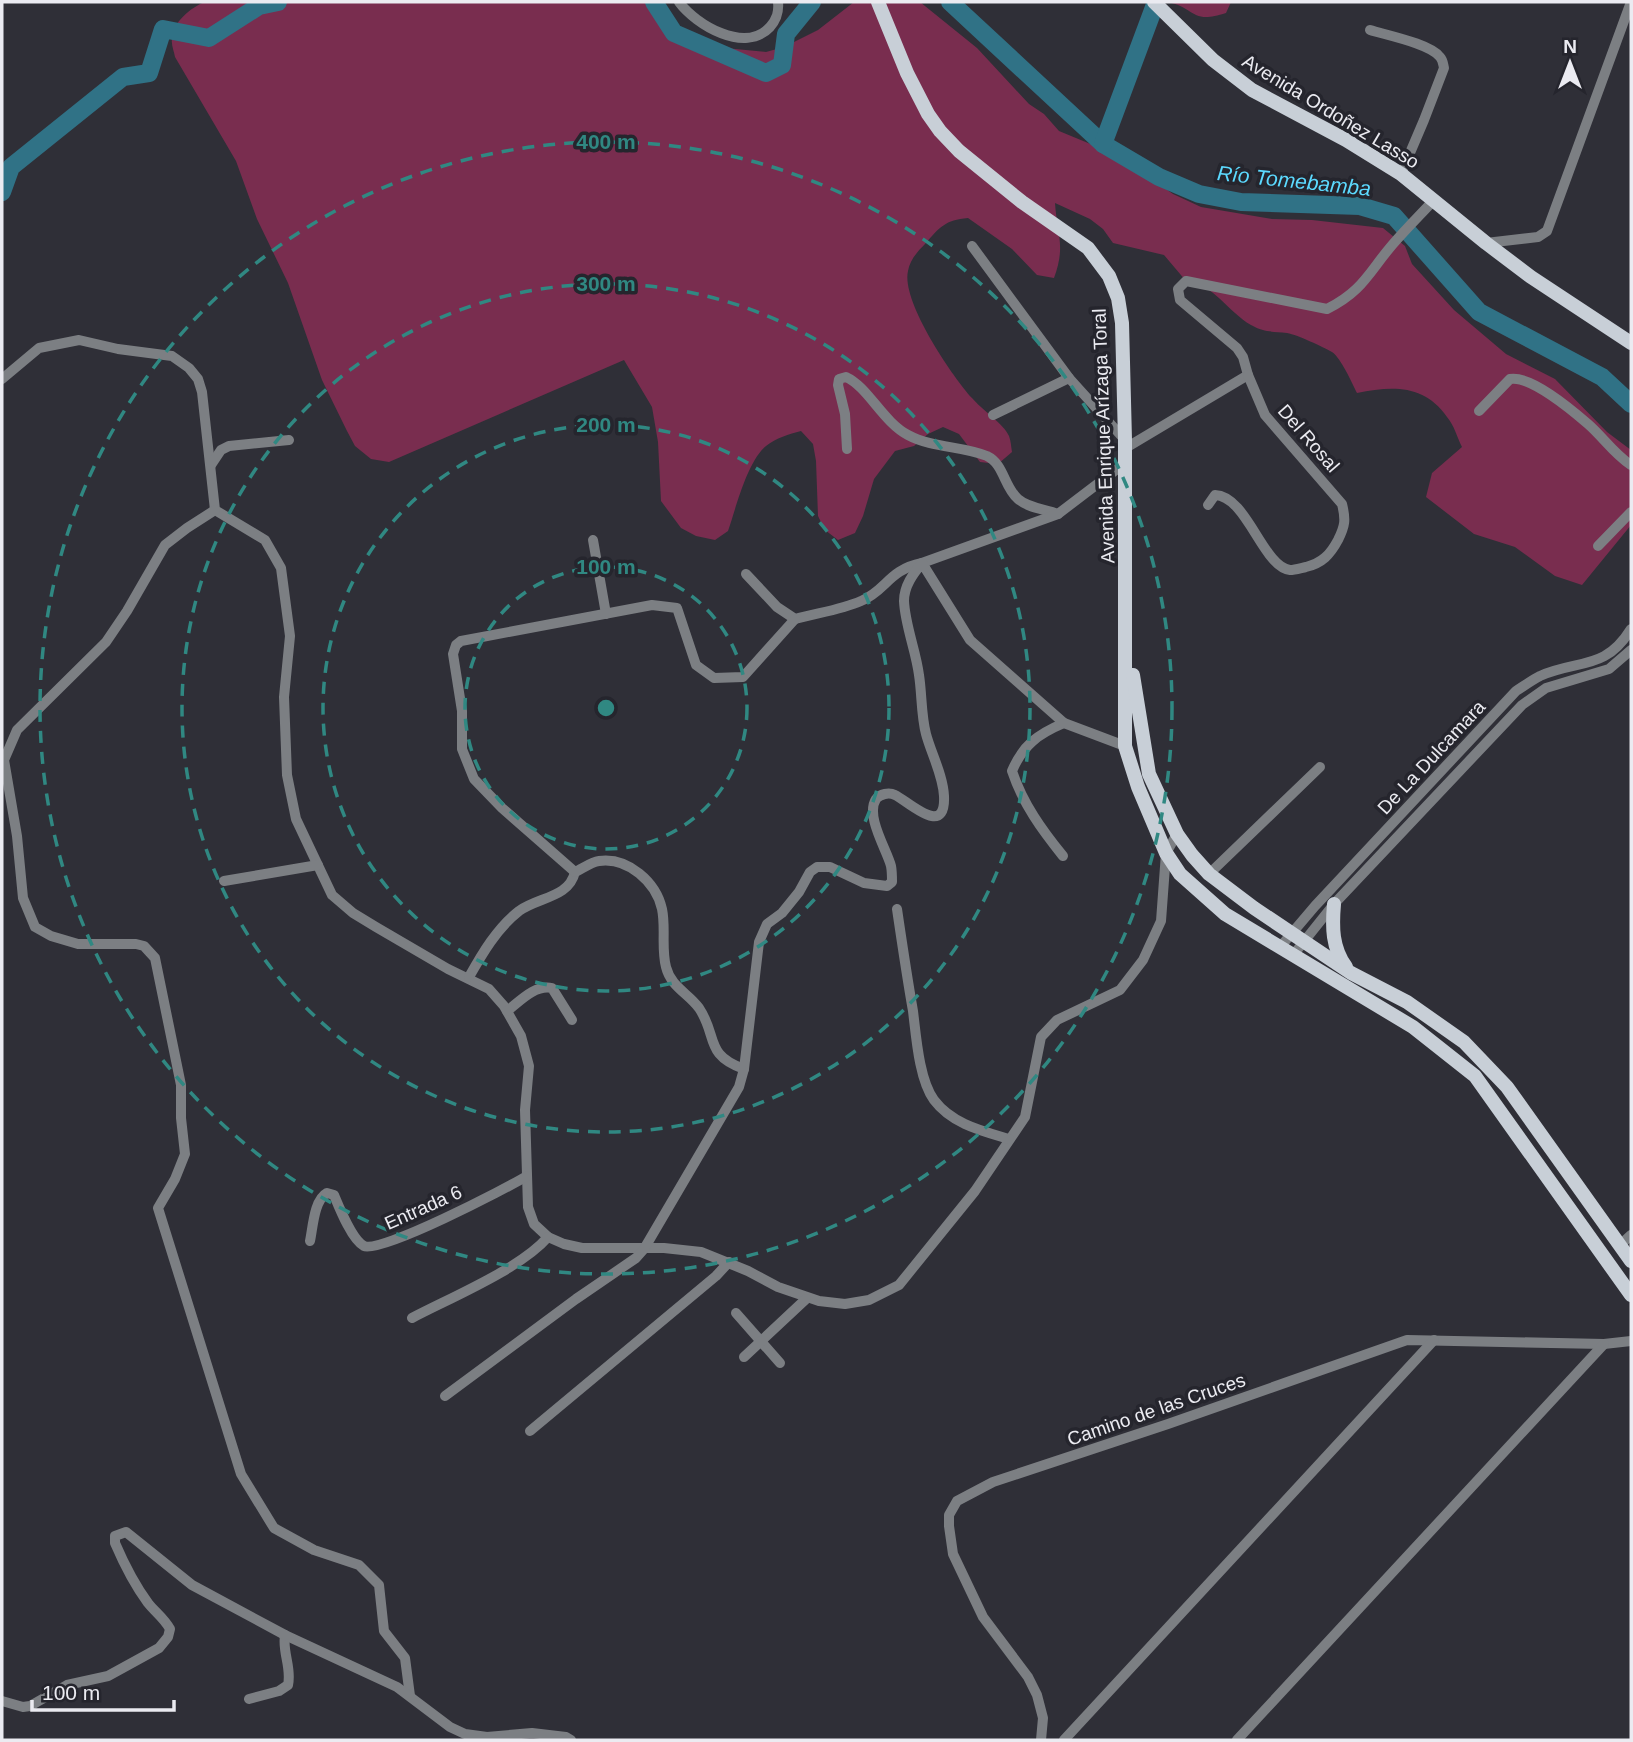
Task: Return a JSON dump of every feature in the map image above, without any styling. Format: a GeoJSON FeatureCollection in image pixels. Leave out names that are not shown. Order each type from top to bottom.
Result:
{"type":"FeatureCollection","features":[{"type":"Feature","properties":{"kind":"main road","name":"Avenida Enrique Arízaga Toral"},"geometry":{"type":"LineString","coordinates":[[877,2],[908,74],[928,114],[940,131],[959,151],[1022,202],[1088,248],[1109,276],[1118,298],[1122,323],[1125,451],[1125,746],[1138,787],[1166,853],[1180,874],[1225,914],[1413,1027],[1475,1076],[1631,1294]]}},
{"type":"Feature","properties":{"kind":"main road","name":"Avenida Ordoñez Lasso"},"geometry":{"type":"LineString","coordinates":[[1154,2],[1213,60],[1252,90],[1346,140],[1401,174],[1531,277],[1631,344]]}},
{"type":"Feature","properties":{"kind":"main road","name":"Avenida Enrique Arízaga Toral"},"geometry":{"type":"LineString","coordinates":[[1127,629],[1149,774],[1177,834],[1192,855],[1209,874],[1304,942],[1351,973],[1407,1002],[1464,1042],[1507,1087],[1631,1261]]}},
{"type":"Feature","properties":{"kind":"main road"},"geometry":{"type":"LineString","coordinates":[[1334,904],[1336,949],[1351,973]]}},
{"type":"Feature","properties":{"kind":"street"},"geometry":{"type":"LineString","coordinates":[[679,2],[697,19],[731,37],[748,38],[761,34],[776,20],[778,2]]}},
{"type":"Feature","properties":{"kind":"street"},"geometry":{"type":"LineString","coordinates":[[1486,243],[1538,237],[1548,232],[1631,2]]}},
{"type":"Feature","properties":{"kind":"street"},"geometry":{"type":"LineString","coordinates":[[1370,30],[1430,49],[1443,61],[1444,68],[1401,174]]}},
{"type":"Feature","properties":{"kind":"street","name":"Del Rosal"},"geometry":{"type":"LineString","coordinates":[[1208,505],[1215,495],[1227,498],[1281,567],[1291,570],[1310,566],[1330,556],[1346,523],[1342,505],[1265,415],[1237,348],[1180,300],[1178,289],[1186,281],[1326,309],[1347,299],[1363,283],[1391,246],[1434,200]]}},
{"type":"Feature","properties":{"kind":"street"},"geometry":{"type":"LineString","coordinates":[[972,246],[1125,451]]}},
{"type":"Feature","properties":{"kind":"street"},"geometry":{"type":"LineString","coordinates":[[2,379],[39,348],[79,340],[118,349],[172,356],[189,368],[198,379],[202,392],[215,510]]}},
{"type":"Feature","properties":{"kind":"street"},"geometry":{"type":"LineString","coordinates":[[575,872],[502,808],[474,779],[462,749],[462,711],[453,654],[456,645],[461,641],[652,605],[677,608],[696,665],[714,678],[743,677],[795,619],[862,601],[897,571],[1058,514],[1125,451],[1248,375]]}},
{"type":"Feature","properties":{"kind":"street"},"geometry":{"type":"LineString","coordinates":[[847,449],[845,414],[838,385],[839,379],[846,377],[861,387],[885,416],[908,435],[987,456],[999,468],[1012,494],[1020,502],[1058,514]]}},
{"type":"Feature","properties":{"kind":"street"},"geometry":{"type":"LineString","coordinates":[[993,415],[1069,378]]}},
{"type":"Feature","properties":{"kind":"street"},"geometry":{"type":"LineString","coordinates":[[1479,411],[1510,379],[1523,379],[1579,416],[1617,455],[1631,465]]}},
{"type":"Feature","properties":{"kind":"street"},"geometry":{"type":"LineString","coordinates":[[211,465],[221,450],[229,446],[289,440]]}},
{"type":"Feature","properties":{"kind":"street"},"geometry":{"type":"LineString","coordinates":[[215,510],[265,540],[281,568],[290,636],[284,697],[288,775],[296,819],[332,895],[353,913],[448,969],[489,989],[507,1011],[521,1036],[529,1066],[525,1110],[528,1208],[534,1224],[548,1237],[564,1244],[582,1248],[664,1248],[701,1252],[807,1298],[845,1304],[869,1300],[899,1285],[975,1191],[1025,1117],[1041,1037],[1057,1020],[1120,990],[1143,960],[1161,921],[1166,853],[1177,834]]}},
{"type":"Feature","properties":{"kind":"street"},"geometry":{"type":"LineString","coordinates":[[215,510],[165,545],[106,642],[17,730],[4,760],[17,836],[23,898],[35,927],[51,936],[78,944],[136,944],[144,946],[155,958],[181,1085],[185,1154],[175,1179],[158,1208],[241,1474],[274,1528],[314,1550],[359,1566],[379,1585],[384,1631],[405,1658],[410,1696]]}},
{"type":"Feature","properties":{"kind":"street"},"geometry":{"type":"LineString","coordinates":[[1598,546],[1631,512]]}},
{"type":"Feature","properties":{"kind":"street"},"geometry":{"type":"LineString","coordinates":[[593,540],[606,614]]}},
{"type":"Feature","properties":{"kind":"street"},"geometry":{"type":"LineString","coordinates":[[922,563],[970,640],[1064,723],[1125,746]]}},
{"type":"Feature","properties":{"kind":"street"},"geometry":{"type":"LineString","coordinates":[[445,1396],[645,1249],[739,1087],[744,1069],[756,951],[766,924],[782,913],[799,892],[810,872],[817,867],[830,867],[864,883],[887,886],[892,882],[892,868],[877,834],[873,809],[876,799],[883,794],[894,794],[924,815],[930,816],[938,814],[942,809],[944,795],[925,731],[919,674],[904,602],[910,580],[922,563]]}},
{"type":"Feature","properties":{"kind":"street"},"geometry":{"type":"LineString","coordinates":[[746,574],[777,607],[795,619]]}},
{"type":"Feature","properties":{"kind":"street","name":"De La Dulcamara"},"geometry":{"type":"LineString","coordinates":[[1287,950],[1291,933],[1516,691],[1539,677],[1596,661],[1611,653],[1631,629]]}},
{"type":"Feature","properties":{"kind":"street","name":"De La Dulcamara"},"geometry":{"type":"LineString","coordinates":[[1287,950],[1304,942],[1334,904],[1522,705],[1546,688],[1609,669],[1631,650]]}},
{"type":"Feature","properties":{"kind":"street"},"geometry":{"type":"LineString","coordinates":[[1063,856],[1025,803],[1012,771],[1025,747],[1050,729],[1064,723]]}},
{"type":"Feature","properties":{"kind":"street"},"geometry":{"type":"LineString","coordinates":[[1209,874],[1320,766]]}},
{"type":"Feature","properties":{"kind":"street"},"geometry":{"type":"LineString","coordinates":[[575,872],[598,861],[617,863],[633,868],[652,885],[662,907],[664,959],[673,983],[699,1009],[714,1048],[728,1063],[744,1069]]}},
{"type":"Feature","properties":{"kind":"street"},"geometry":{"type":"LineString","coordinates":[[224,881],[318,865]]}},
{"type":"Feature","properties":{"kind":"street"},"geometry":{"type":"LineString","coordinates":[[469,978],[484,950],[508,920],[520,910],[566,890],[573,882],[575,872]]}},
{"type":"Feature","properties":{"kind":"street"},"geometry":{"type":"LineString","coordinates":[[897,909],[917,1044],[927,1089],[934,1101],[969,1128],[1009,1139]]}},
{"type":"Feature","properties":{"kind":"street"},"geometry":{"type":"LineString","coordinates":[[507,1011],[544,986],[552,988],[572,1020]]}},
{"type":"Feature","properties":{"kind":"street","name":"Entrada 6"},"geometry":{"type":"LineString","coordinates":[[310,1241],[318,1204],[322,1195],[327,1193],[334,1195],[356,1239],[362,1246],[368,1247],[378,1246],[422,1228],[527,1176]]}},
{"type":"Feature","properties":{"kind":"street"},"geometry":{"type":"LineString","coordinates":[[1620,1245],[1631,1235]]}},
{"type":"Feature","properties":{"kind":"street"},"geometry":{"type":"LineString","coordinates":[[412,1318],[519,1262],[548,1237]]}},
{"type":"Feature","properties":{"kind":"street"},"geometry":{"type":"LineString","coordinates":[[530,1431],[716,1276],[729,1262]]}},
{"type":"Feature","properties":{"kind":"street"},"geometry":{"type":"LineString","coordinates":[[744,1357],[807,1298]]}},
{"type":"Feature","properties":{"kind":"street"},"geometry":{"type":"LineString","coordinates":[[736,1313],[780,1363]]}},
{"type":"Feature","properties":{"kind":"street","name":"Camino de las Cruces"},"geometry":{"type":"LineString","coordinates":[[1041,1740],[1043,1718],[1037,1695],[1028,1677],[983,1617],[953,1554],[948,1526],[957,1501],[993,1482],[1407,1340],[1604,1344],[1631,1341]]}},
{"type":"Feature","properties":{"kind":"street"},"geometry":{"type":"LineString","coordinates":[[1064,1740],[1434,1340]]}},
{"type":"Feature","properties":{"kind":"street"},"geometry":{"type":"LineString","coordinates":[[1237,1740],[1604,1344]]}},
{"type":"Feature","properties":{"kind":"street"},"geometry":{"type":"LineString","coordinates":[[2,1701],[23,1707],[30,1706],[67,1685],[108,1676],[153,1652],[165,1642],[170,1629],[134,1583],[115,1543],[115,1536],[126,1532],[192,1585],[285,1635],[397,1687],[463,1737],[532,1733],[571,1740]]}},
{"type":"Feature","properties":{"kind":"street"},"geometry":{"type":"LineString","coordinates":[[249,1699],[279,1691],[288,1685],[290,1676],[283,1644],[285,1635]]}},
{"type":"Feature","properties":{"kind":"shaded area"},"geometry":{"type":"Polygon","coordinates":[[[205,2],[644,2],[674,25],[706,42],[725,48],[766,52],[784,47],[818,30],[854,2],[920,2],[977,48],[1029,104],[1044,114],[1059,131],[1117,155],[1173,194],[1201,207],[1272,219],[1312,220],[1383,228],[1405,246],[1412,264],[1454,310],[1506,354],[1555,379],[1607,432],[1631,450],[1631,525],[1582,585],[1555,576],[1515,547],[1474,534],[1426,497],[1432,473],[1462,447],[1454,427],[1438,406],[1428,398],[1418,393],[1395,389],[1357,393],[1343,365],[1332,352],[1292,334],[1256,328],[1205,287],[1186,281],[1164,255],[1113,243],[1103,229],[1090,219],[1055,203],[1060,248],[1054,278],[1037,275],[1012,249],[968,218],[948,223],[939,229],[914,256],[908,271],[912,300],[930,338],[963,387],[1007,432],[1012,452],[998,464],[980,462],[959,434],[943,427],[928,434],[914,446],[895,451],[874,479],[855,533],[838,540],[825,530],[818,516],[813,444],[801,431],[774,441],[759,453],[743,486],[728,531],[715,540],[696,536],[681,528],[661,501],[658,442],[652,407],[624,360],[389,462],[371,459],[355,446],[322,380],[288,283],[257,219],[236,161],[175,57],[172,41],[175,27],[188,12],[205,2]]]}},
{"type":"Feature","properties":{"kind":"shaded area"},"geometry":{"type":"Polygon","coordinates":[[[1167,2],[1231,2],[1226,13],[1206,17],[1167,2]]]}},
{"type":"Feature","properties":{"kind":"waterway"},"geometry":{"type":"LineString","coordinates":[[2,192],[11,167],[123,77],[149,73],[163,29],[209,38],[259,6],[278,2]]}},
{"type":"Feature","properties":{"kind":"waterway"},"geometry":{"type":"LineString","coordinates":[[654,2],[674,33],[766,73],[782,65],[786,34],[812,2]]}},
{"type":"Feature","properties":{"kind":"waterway","name":"Río Tomebamba"},"geometry":{"type":"LineString","coordinates":[[950,2],[1103,144],[1159,177],[1199,194],[1241,202],[1360,206],[1394,216],[1479,312],[1602,377],[1631,404]]}},
{"type":"Feature","properties":{"kind":"waterway"},"geometry":{"type":"LineString","coordinates":[[1103,144],[1156,2]]}}]}
